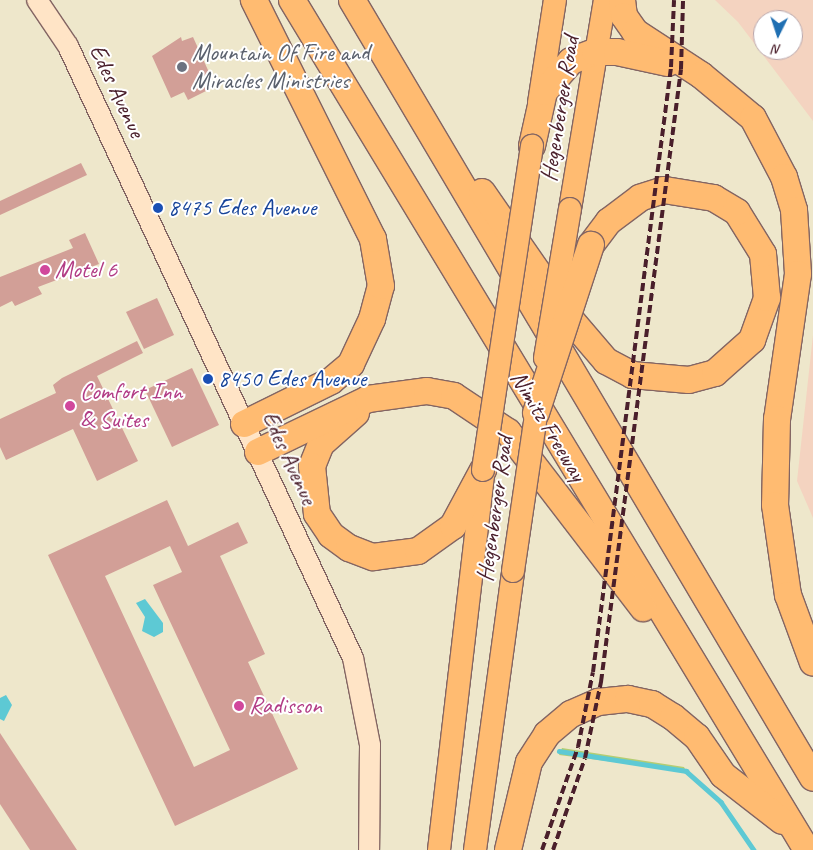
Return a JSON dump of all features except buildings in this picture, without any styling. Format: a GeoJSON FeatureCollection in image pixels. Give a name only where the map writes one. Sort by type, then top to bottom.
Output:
{"type":"FeatureCollection","features":[{"type":"Feature","properties":{"kind":"highway"},"geometry":{"type":"LineString","coordinates":[[244,424],[331,381],[350,364],[372,319],[381,286],[381,268],[370,232],[254,0]]}},
{"type":"Feature","properties":{"kind":"highway","name":"Nimitz Freeway"},"geometry":{"type":"LineString","coordinates":[[292,0],[801,841]]}},
{"type":"Feature","properties":{"kind":"highway","name":"Nimitz Freeway"},"geometry":{"type":"LineString","coordinates":[[352,0],[813,778]]}},
{"type":"Feature","properties":{"kind":"highway"},"geometry":{"type":"LineString","coordinates":[[622,0],[624,16],[635,32],[701,75],[744,110],[766,137],[794,210],[798,274],[777,419],[774,505],[788,595],[813,663]]}},
{"type":"Feature","properties":{"kind":"highway"},"geometry":{"type":"LineString","coordinates":[[532,146],[544,92],[557,73],[571,60],[595,52],[645,56],[701,75]]}},
{"type":"Feature","properties":{"kind":"highway"},"geometry":{"type":"LineString","coordinates":[[435,139],[493,204],[571,320],[606,362],[632,375],[689,380],[715,373],[752,340],[768,298],[763,254],[737,212],[714,198],[664,190],[640,198],[609,221],[591,244],[536,413]]}},
{"type":"Feature","properties":{"kind":"highway"},"geometry":{"type":"LineString","coordinates":[[400,392],[357,413],[321,444],[312,466],[311,492],[317,514],[331,535],[373,557],[418,551],[453,526],[483,470]]}},
{"type":"Feature","properties":{"kind":"highway"},"geometry":{"type":"LineString","coordinates":[[258,452],[340,409],[400,392],[454,396],[508,432],[550,482],[638,603],[680,640]]}},
{"type":"Feature","properties":{"kind":"highway"},"geometry":{"type":"LineString","coordinates":[[508,850],[529,762],[547,734],[571,714],[598,702],[628,699],[652,704],[673,716],[696,737],[723,775],[801,841]]}},
{"type":"Feature","properties":{"kind":"main road","name":"Hegenberger Road"},"geometry":{"type":"LineString","coordinates":[[438,850],[483,470],[555,0]]}},
{"type":"Feature","properties":{"kind":"main road","name":"Hegenberger Road"},"geometry":{"type":"LineString","coordinates":[[475,850],[536,413],[605,0]]}},
{"type":"Feature","properties":{"kind":"street","name":"Edes Avenue"},"geometry":{"type":"LineString","coordinates":[[37,0],[68,46],[353,658],[370,745],[369,850]]}},
{"type":"Feature","properties":{"kind":"shaded area"},"geometry":{"type":"Polygon","coordinates":[[[715,0],[813,0],[813,121],[767,60],[803,60],[803,10],[753,10],[753,42],[738,22],[715,0]]]}},
{"type":"Feature","properties":{"kind":"shaded area"},"geometry":{"type":"Polygon","coordinates":[[[813,335],[813,518],[797,481],[813,335]]]}},
{"type":"Feature","properties":{"kind":"green space"},"geometry":{"type":"Polygon","coordinates":[[[562,748],[684,767],[686,771],[559,755],[562,748]]]}},
{"type":"Feature","properties":{"kind":"water"},"geometry":{"type":"Polygon","coordinates":[[[145,599],[163,623],[163,632],[154,637],[142,631],[145,617],[136,603],[145,599]]]}},
{"type":"Feature","properties":{"kind":"water"},"geometry":{"type":"Polygon","coordinates":[[[6,695],[12,705],[4,721],[0,719],[0,698],[6,695]]]}},
{"type":"Feature","properties":{"kind":"waterway"},"geometry":{"type":"LineString","coordinates":[[559,751],[686,771],[721,802],[754,850]]}},
{"type":"Feature","properties":{"kind":"railway"},"geometry":{"type":"LineString","coordinates":[[542,850],[578,747],[593,672],[671,67],[674,0]]}},
{"type":"Feature","properties":{"kind":"railway"},"geometry":{"type":"LineString","coordinates":[[553,850],[585,758],[601,682],[681,69],[683,0]]}},
{"type":"Feature","properties":{"kind":"place","name":"Mountain Of Fire and Miracles Ministries"},"geometry":{"type":"Point","coordinates":[182,67]}},
{"type":"Feature","properties":{"kind":"place","name":"8475 Edes Avenue"},"geometry":{"type":"Point","coordinates":[158,208]}},
{"type":"Feature","properties":{"kind":"place","name":"Motel 6"},"geometry":{"type":"Point","coordinates":[45,270]}},
{"type":"Feature","properties":{"kind":"place","name":"8450 Edes Avenue"},"geometry":{"type":"Point","coordinates":[208,379]}},
{"type":"Feature","properties":{"kind":"place","name":"Comfort Inn & Suites"},"geometry":{"type":"Point","coordinates":[70,406]}},
{"type":"Feature","properties":{"kind":"place","name":"Radisson"},"geometry":{"type":"Point","coordinates":[239,706]}}]}
